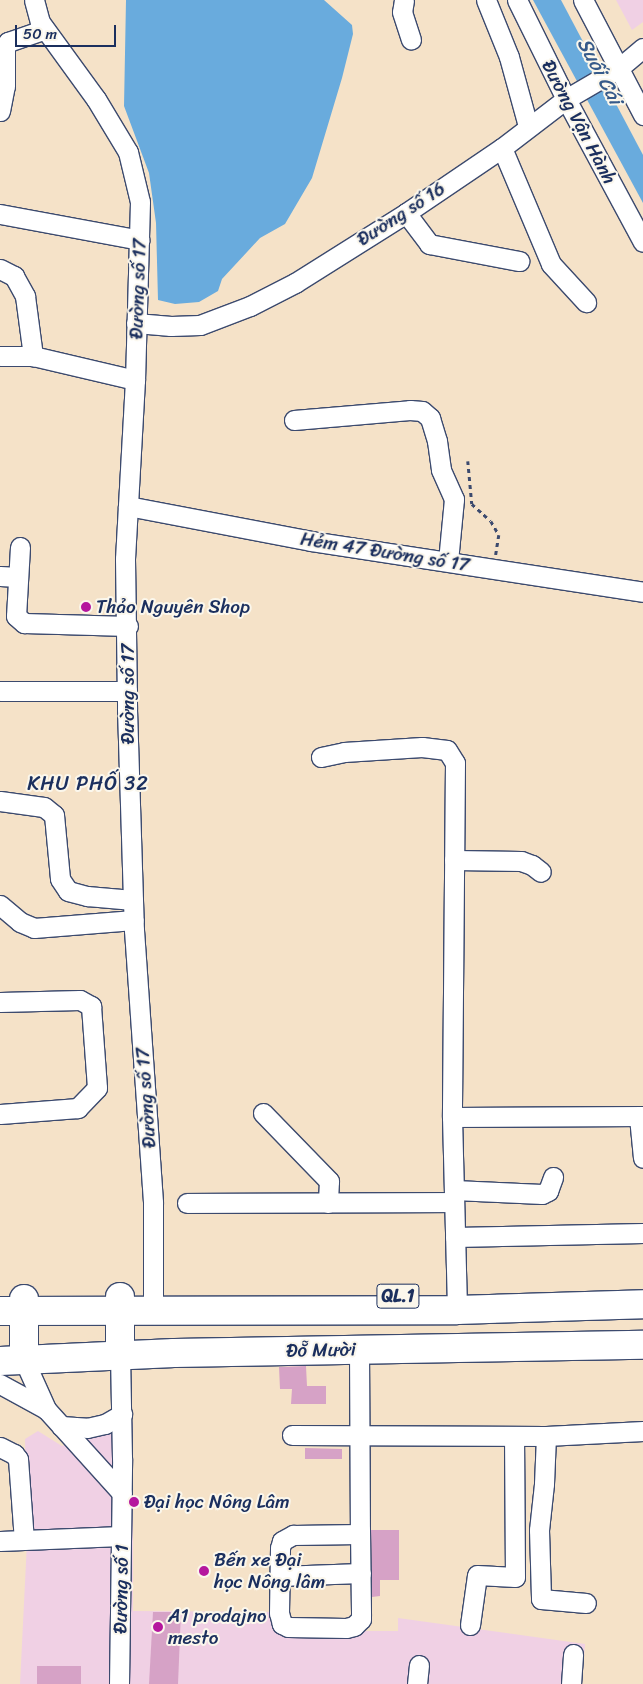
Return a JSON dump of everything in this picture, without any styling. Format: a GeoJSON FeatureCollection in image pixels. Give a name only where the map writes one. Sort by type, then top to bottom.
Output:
{"type":"FeatureCollection","features":[{"type":"Feature","properties":{"kind":"highway","name":"Đỗ Mười"},"geometry":{"type":"LineString","coordinates":[[457,1303],[643,1292]]}},
{"type":"Feature","properties":{"kind":"highway"},"geometry":{"type":"LineString","coordinates":[[120,1304],[120,1354]]}},
{"type":"Feature","properties":{"kind":"highway"},"geometry":{"type":"LineString","coordinates":[[153,1304],[154,1347]]}},
{"type":"Feature","properties":{"kind":"highway","name":"Đỗ Mười"},"geometry":{"type":"LineString","coordinates":[[12,1305],[643,1304]]}},
{"type":"Feature","properties":{"kind":"highway"},"geometry":{"type":"LineString","coordinates":[[12,1305],[12,1352]]}},
{"type":"Feature","properties":{"kind":"highway","name":"Đỗ Mười"},"geometry":{"type":"LineString","coordinates":[[12,1352],[120,1354],[154,1347],[643,1328]]}},
{"type":"Feature","properties":{"kind":"highway","name":"Đỗ Mười"},"geometry":{"type":"LineString","coordinates":[[154,1347],[358,1349],[643,1345]]}},
{"type":"Feature","properties":{"kind":"street","name":"Đường số 17"},"geometry":{"type":"LineString","coordinates":[[34,0],[36,12],[45,29],[96,99],[128,152],[140,202],[140,240],[136,281],[134,380],[125,559],[133,900],[153,1203],[153,1304]]}},
{"type":"Feature","properties":{"kind":"street"},"geometry":{"type":"LineString","coordinates":[[404,0],[402,12],[411,40]]}},
{"type":"Feature","properties":{"kind":"street"},"geometry":{"type":"LineString","coordinates":[[486,0],[509,57],[528,126]]}},
{"type":"Feature","properties":{"kind":"street","name":"Đường Vận Hành"},"geometry":{"type":"LineString","coordinates":[[518,0],[572,96],[643,242]]}},
{"type":"Feature","properties":{"kind":"street"},"geometry":{"type":"LineString","coordinates":[[582,0],[614,71],[643,115]]}},
{"type":"Feature","properties":{"kind":"street"},"geometry":{"type":"LineString","coordinates":[[0,111],[4,86],[5,48],[8,42],[45,29]]}},
{"type":"Feature","properties":{"kind":"street","name":"Đường số 16"},"geometry":{"type":"LineString","coordinates":[[136,323],[171,326],[200,325],[250,306],[295,283],[406,213],[502,148],[528,126],[572,96],[614,71],[643,48]]}},
{"type":"Feature","properties":{"kind":"street"},"geometry":{"type":"LineString","coordinates":[[502,148],[551,264],[586,302]]}},
{"type":"Feature","properties":{"kind":"street"},"geometry":{"type":"LineString","coordinates":[[406,213],[429,244],[520,261]]}},
{"type":"Feature","properties":{"kind":"street"},"geometry":{"type":"LineString","coordinates":[[0,214],[140,240]]}},
{"type":"Feature","properties":{"kind":"street"},"geometry":{"type":"LineString","coordinates":[[0,269],[14,276],[25,296],[33,356]]}},
{"type":"Feature","properties":{"kind":"street"},"geometry":{"type":"LineString","coordinates":[[0,356],[33,356],[134,380]]}},
{"type":"Feature","properties":{"kind":"street"},"geometry":{"type":"LineString","coordinates":[[294,420],[410,410],[422,412],[430,418],[437,441],[440,470],[454,499],[448,561]]}},
{"type":"Feature","properties":{"kind":"street","name":"Hẻm 47 Đường số 17"},"geometry":{"type":"LineString","coordinates":[[128,506],[311,541],[643,592]]}},
{"type":"Feature","properties":{"kind":"street"},"geometry":{"type":"LineString","coordinates":[[20,547],[9,577],[16,616],[24,624],[128,626]]}},
{"type":"Feature","properties":{"kind":"street"},"geometry":{"type":"LineString","coordinates":[[0,691],[127,690]]}},
{"type":"Feature","properties":{"kind":"street"},"geometry":{"type":"LineString","coordinates":[[321,757],[344,752],[412,748],[447,750],[455,763],[452,1117],[457,1303]]}},
{"type":"Feature","properties":{"kind":"street"},"geometry":{"type":"LineString","coordinates":[[0,801],[44,807],[54,814],[60,879],[68,891],[87,896],[133,900]]}},
{"type":"Feature","properties":{"kind":"street"},"geometry":{"type":"LineString","coordinates":[[454,860],[521,861],[532,865],[541,872]]}},
{"type":"Feature","properties":{"kind":"street"},"geometry":{"type":"LineString","coordinates":[[0,906],[20,922],[34,928],[134,920]]}},
{"type":"Feature","properties":{"kind":"street"},"geometry":{"type":"LineString","coordinates":[[0,1002],[80,1000],[91,1006],[97,1088],[78,1108],[0,1114]]}},
{"type":"Feature","properties":{"kind":"street"},"geometry":{"type":"LineString","coordinates":[[263,1113],[329,1181],[328,1203]]}},
{"type":"Feature","properties":{"kind":"street"},"geometry":{"type":"LineString","coordinates":[[452,1117],[641,1116],[643,1158]]}},
{"type":"Feature","properties":{"kind":"street"},"geometry":{"type":"LineString","coordinates":[[187,1203],[328,1203],[454,1196],[542,1194],[548,1191],[553,1176]]}},
{"type":"Feature","properties":{"kind":"street"},"geometry":{"type":"LineString","coordinates":[[455,1237],[643,1233]]}},
{"type":"Feature","properties":{"kind":"street"},"geometry":{"type":"LineString","coordinates":[[358,1349],[361,1619],[354,1626],[346,1628],[288,1627],[282,1624],[278,1614],[280,1545],[289,1536],[360,1532]]}},
{"type":"Feature","properties":{"kind":"street"},"geometry":{"type":"LineString","coordinates":[[12,1352],[46,1409],[122,1494]]}},
{"type":"Feature","properties":{"kind":"street","name":"Đường số 1"},"geometry":{"type":"LineString","coordinates":[[119,1684],[122,1536],[120,1354]]}},
{"type":"Feature","properties":{"kind":"street"},"geometry":{"type":"LineString","coordinates":[[0,1384],[46,1409]]}},
{"type":"Feature","properties":{"kind":"street"},"geometry":{"type":"LineString","coordinates":[[61,1426],[87,1428],[105,1424],[122,1414]]}},
{"type":"Feature","properties":{"kind":"street"},"geometry":{"type":"LineString","coordinates":[[292,1435],[546,1436],[643,1431]]}},
{"type":"Feature","properties":{"kind":"street"},"geometry":{"type":"LineString","coordinates":[[470,1625],[477,1575],[515,1577],[514,1436]]}},
{"type":"Feature","properties":{"kind":"street"},"geometry":{"type":"LineString","coordinates":[[546,1436],[544,1484],[539,1530],[541,1599],[586,1603]]}},
{"type":"Feature","properties":{"kind":"street"},"geometry":{"type":"LineString","coordinates":[[0,1447],[14,1454],[18,1460],[24,1540]]}},
{"type":"Feature","properties":{"kind":"street"},"geometry":{"type":"LineString","coordinates":[[0,1541],[122,1536]]}},
{"type":"Feature","properties":{"kind":"street"},"geometry":{"type":"LineString","coordinates":[[279,1576],[361,1574]]}},
{"type":"Feature","properties":{"kind":"street"},"geometry":{"type":"LineString","coordinates":[[571,1684],[573,1654]]}},
{"type":"Feature","properties":{"kind":"street"},"geometry":{"type":"LineString","coordinates":[[417,1684],[418,1665]]}},
{"type":"Feature","properties":{"kind":"path"},"geometry":{"type":"LineString","coordinates":[[468,461],[472,504],[491,521],[499,535],[495,569]]}},
{"type":"Feature","properties":{"kind":"shaded area"},"geometry":{"type":"Polygon","coordinates":[[[616,0],[643,0],[643,22],[632,30],[616,0]]]}},
{"type":"Feature","properties":{"kind":"shaded area"},"geometry":{"type":"Polygon","coordinates":[[[133,1422],[133,1611],[274,1612],[275,1631],[398,1631],[398,1618],[585,1644],[582,1684],[20,1684],[27,1542],[25,1439],[38,1431],[62,1446],[133,1422]]]}},
{"type":"Feature","properties":{"kind":"water"},"geometry":{"type":"Polygon","coordinates":[[[126,0],[324,0],[352,25],[353,34],[342,78],[312,178],[285,224],[260,238],[222,279],[218,291],[199,302],[175,304],[158,300],[156,223],[149,173],[124,106],[126,0]]]}},
{"type":"Feature","properties":{"kind":"water"},"geometry":{"type":"Polygon","coordinates":[[[533,0],[561,0],[643,155],[643,203],[533,0]]]}},
{"type":"Feature","properties":{"kind":"building"},"geometry":{"type":"Polygon","coordinates":[[[306,1366],[307,1386],[326,1386],[326,1404],[291,1404],[292,1389],[280,1389],[279,1367],[306,1366]]]}},
{"type":"Feature","properties":{"kind":"building"},"geometry":{"type":"Polygon","coordinates":[[[305,1448],[342,1449],[342,1459],[305,1459],[305,1448]]]}},
{"type":"Feature","properties":{"kind":"building"},"geometry":{"type":"Polygon","coordinates":[[[371,1530],[399,1530],[399,1580],[380,1580],[380,1596],[372,1597],[371,1530]]]}},
{"type":"Feature","properties":{"kind":"building"},"geometry":{"type":"Polygon","coordinates":[[[153,1612],[181,1612],[178,1684],[149,1684],[153,1612]]]}},
{"type":"Feature","properties":{"kind":"building"},"geometry":{"type":"Polygon","coordinates":[[[37,1666],[81,1666],[81,1684],[37,1684],[37,1666]]]}},
{"type":"Feature","properties":{"kind":"place","name":"Thảo Nguyên Shop"},"geometry":{"type":"Point","coordinates":[86,607]}},
{"type":"Feature","properties":{"kind":"place","name":"Đại học Nông Lâm"},"geometry":{"type":"Point","coordinates":[134,1502]}},
{"type":"Feature","properties":{"kind":"place","name":"Bến xe Đại học Nông lâm"},"geometry":{"type":"Point","coordinates":[204,1571]}},
{"type":"Feature","properties":{"kind":"place","name":"A1 prodajno mesto"},"geometry":{"type":"Point","coordinates":[158,1627]}},
{"type":"Feature","properties":{"kind":"district","name":"KHU PHỐ 32"},"geometry":{"type":"Point","coordinates":[88,783]}},
{"type":"Feature","properties":{"kind":"water label","name":"Suối Cái"},"geometry":{"type":"Point","coordinates":[600,71]}}]}
